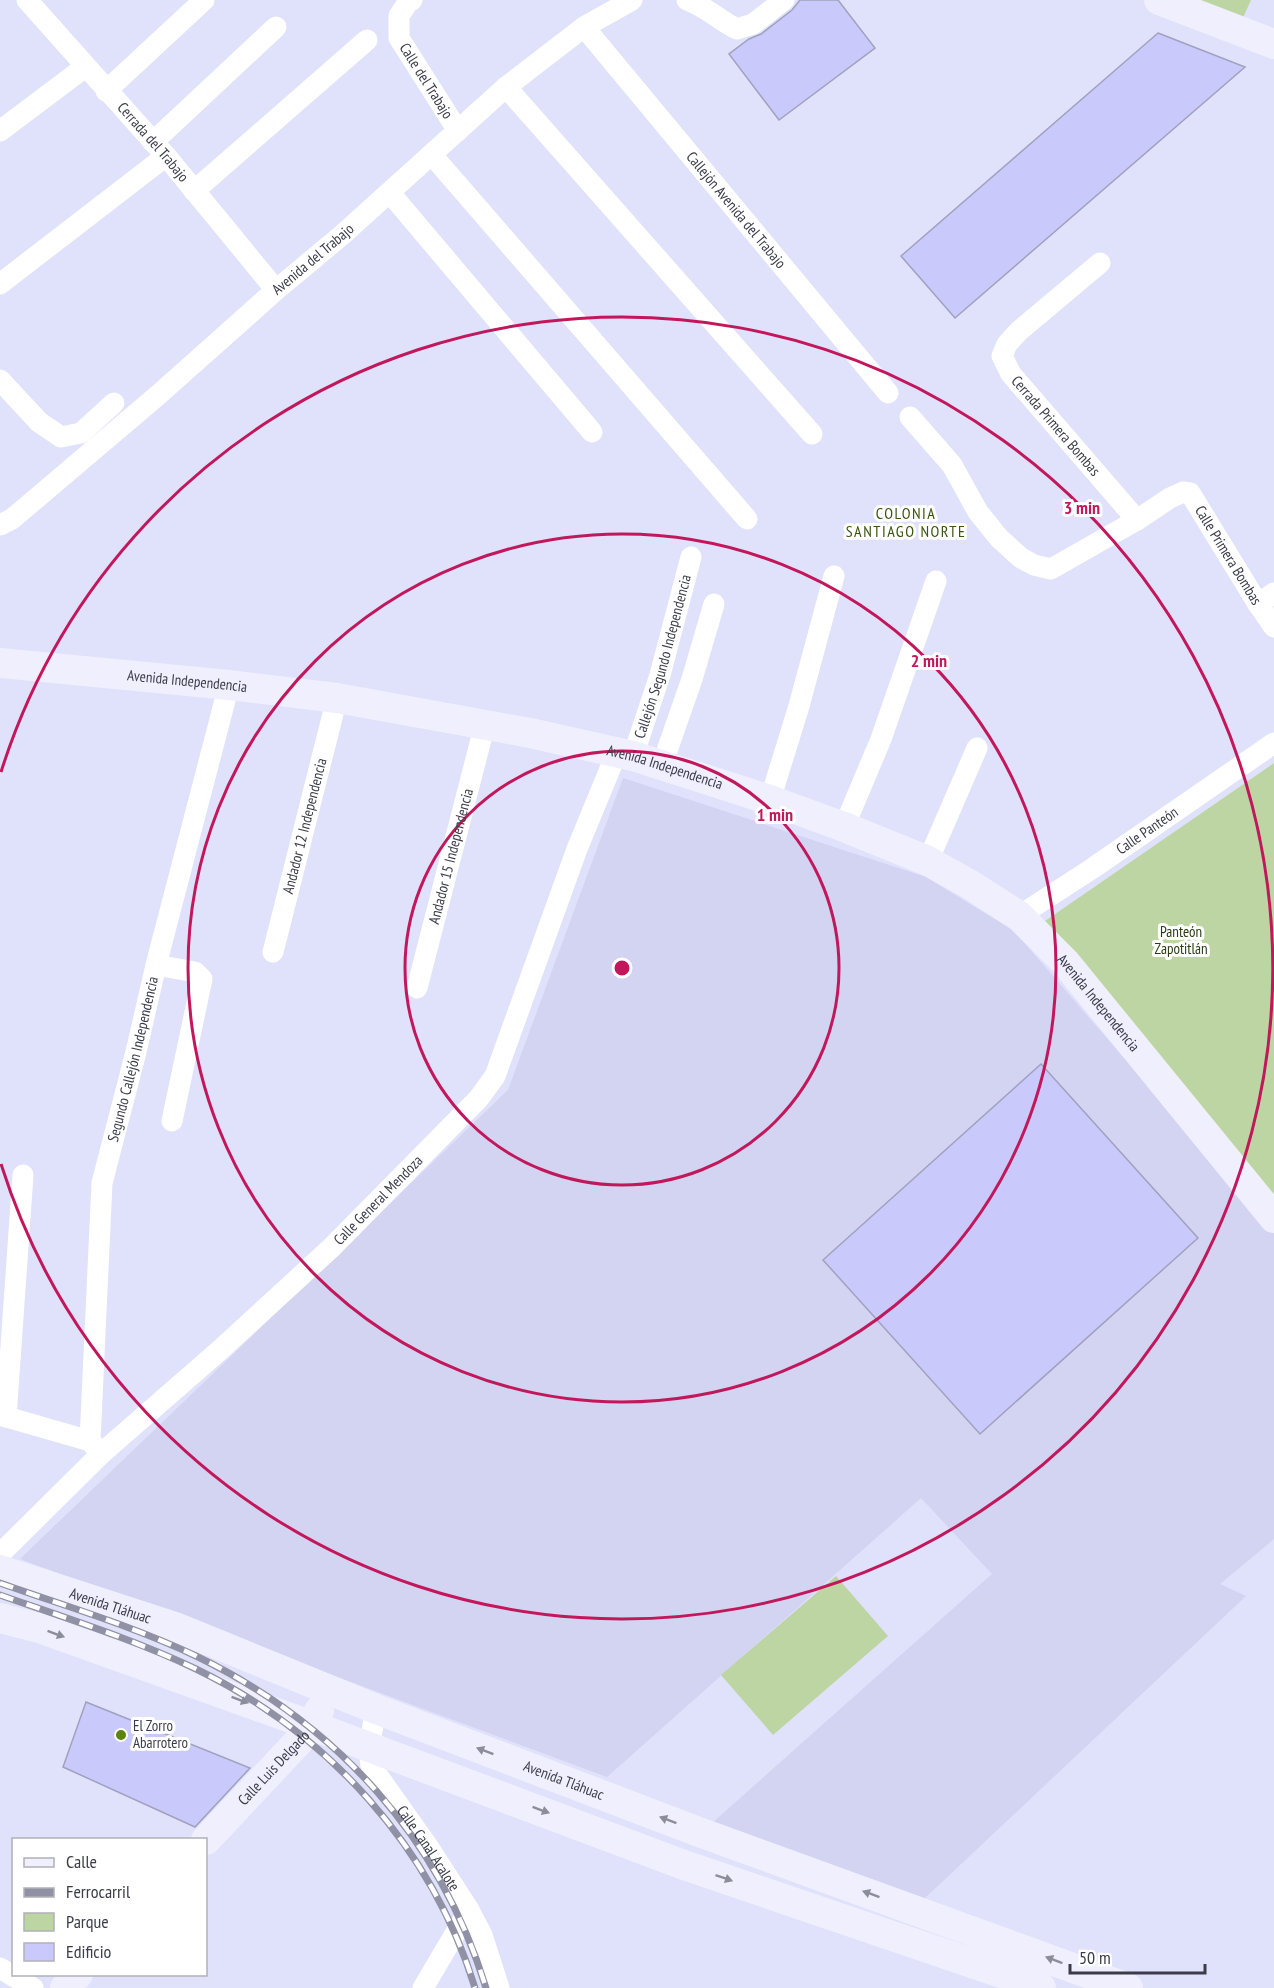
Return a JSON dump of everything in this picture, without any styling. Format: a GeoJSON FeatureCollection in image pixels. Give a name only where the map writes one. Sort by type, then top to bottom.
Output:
{"type":"FeatureCollection","features":[{"type":"Feature","properties":{"kind":"main road"},"geometry":{"type":"LineString","coordinates":[[1159,0],[1274,44]]}},
{"type":"Feature","properties":{"kind":"main road","name":"Avenida Independencia"},"geometry":{"type":"LineString","coordinates":[[0,663],[337,698],[485,724],[625,754],[662,765],[770,800],[928,861],[1019,916],[1065,962],[1274,1218]]}},
{"type":"Feature","properties":{"kind":"main road","name":"Avenida Tláhuac"},"geometry":{"type":"LineString","coordinates":[[0,1570],[175,1627],[376,1709],[699,1832],[1128,1988]]}},
{"type":"Feature","properties":{"kind":"main road"},"geometry":{"type":"LineString","coordinates":[[0,1618],[39,1628],[313,1726],[1002,1982],[1041,1988]]}},
{"type":"Feature","properties":{"kind":"main road","name":"Calle Luis Delgado"},"geometry":{"type":"LineString","coordinates":[[207,1839],[313,1726],[328,1688]]}},
{"type":"Feature","properties":{"kind":"main road"},"geometry":{"type":"LineString","coordinates":[[684,1865],[699,1832]]}},
{"type":"Feature","properties":{"kind":"main road"},"geometry":{"type":"LineString","coordinates":[[65,1988],[76,1976]]}},
{"type":"Feature","properties":{"kind":"street","name":"Cerrada del Trabajo"},"geometry":{"type":"LineString","coordinates":[[27,0],[159,149],[276,290]]}},
{"type":"Feature","properties":{"kind":"street"},"geometry":{"type":"LineString","coordinates":[[106,91],[204,0]]}},
{"type":"Feature","properties":{"kind":"street","name":"Calle del Trabajo"},"geometry":{"type":"LineString","coordinates":[[412,0],[408,2],[399,16],[399,38],[458,131]]}},
{"type":"Feature","properties":{"kind":"street","name":"Avenida del Trabajo"},"geometry":{"type":"LineString","coordinates":[[0,525],[12,519],[148,403],[432,155],[506,87],[584,27],[632,0]]}},
{"type":"Feature","properties":{"kind":"street"},"geometry":{"type":"LineString","coordinates":[[687,0],[737,29],[753,24],[784,0]]}},
{"type":"Feature","properties":{"kind":"street"},"geometry":{"type":"LineString","coordinates":[[0,284],[159,149],[276,27]]}},
{"type":"Feature","properties":{"kind":"street","name":"Callejón Avenida del Trabajo"},"geometry":{"type":"LineString","coordinates":[[584,27],[888,393]]}},
{"type":"Feature","properties":{"kind":"street"},"geometry":{"type":"LineString","coordinates":[[194,190],[367,40]]}},
{"type":"Feature","properties":{"kind":"street"},"geometry":{"type":"LineString","coordinates":[[0,131],[85,67]]}},
{"type":"Feature","properties":{"kind":"street"},"geometry":{"type":"LineString","coordinates":[[506,87],[812,434]]}},
{"type":"Feature","properties":{"kind":"street"},"geometry":{"type":"LineString","coordinates":[[432,155],[747,519]]}},
{"type":"Feature","properties":{"kind":"street"},"geometry":{"type":"LineString","coordinates":[[390,192],[592,432]]}},
{"type":"Feature","properties":{"kind":"street","name":"Cerrada Primera Bombas"},"geometry":{"type":"LineString","coordinates":[[1100,263],[1019,331],[1007,344],[1002,356],[1011,374],[1137,520]]}},
{"type":"Feature","properties":{"kind":"street"},"geometry":{"type":"LineString","coordinates":[[0,380],[39,422],[61,436],[81,433],[114,404]]}},
{"type":"Feature","properties":{"kind":"street","name":"Calle Primera Bombas"},"geometry":{"type":"LineString","coordinates":[[910,417],[952,465],[978,512],[999,538],[1021,558],[1034,565],[1051,569],[1137,520],[1170,498],[1183,492],[1190,493],[1266,599],[1274,627]]}},
{"type":"Feature","properties":{"kind":"street","name":"Callejón Segundo Independencia"},"geometry":{"type":"LineString","coordinates":[[625,754],[660,675],[691,557]]}},
{"type":"Feature","properties":{"kind":"street"},"geometry":{"type":"LineString","coordinates":[[770,800],[800,706],[834,576]]}},
{"type":"Feature","properties":{"kind":"street"},"geometry":{"type":"LineString","coordinates":[[844,827],[881,739],[936,581]]}},
{"type":"Feature","properties":{"kind":"street"},"geometry":{"type":"LineString","coordinates":[[662,765],[692,679],[714,604]]}},
{"type":"Feature","properties":{"kind":"street","name":"Segundo Callejón Independencia"},"geometry":{"type":"LineString","coordinates":[[96,1447],[102,1183],[229,685]]}},
{"type":"Feature","properties":{"kind":"street","name":"Andador 12 Independencia"},"geometry":{"type":"LineString","coordinates":[[273,952],[337,698]]}},
{"type":"Feature","properties":{"kind":"street","name":"Andador 15 Independencia"},"geometry":{"type":"LineString","coordinates":[[417,988],[485,724]]}},
{"type":"Feature","properties":{"kind":"street","name":"Calle Panteón"},"geometry":{"type":"LineString","coordinates":[[1019,916],[1093,868],[1274,743]]}},
{"type":"Feature","properties":{"kind":"street"},"geometry":{"type":"LineString","coordinates":[[928,861],[977,748]]}},
{"type":"Feature","properties":{"kind":"street","name":"Calle General Mendoza"},"geometry":{"type":"LineString","coordinates":[[0,1554],[96,1447],[220,1350],[330,1249],[479,1098],[495,1076],[577,849],[625,754]]}},
{"type":"Feature","properties":{"kind":"street"},"geometry":{"type":"LineString","coordinates":[[156,965],[195,972],[202,979],[172,1121]]}},
{"type":"Feature","properties":{"kind":"street"},"geometry":{"type":"LineString","coordinates":[[23,1175],[3,1416],[96,1447]]}},
{"type":"Feature","properties":{"kind":"street","name":"Calle Canal Acalote"},"geometry":{"type":"LineString","coordinates":[[376,1709],[369,1747],[370,1766],[427,1845],[469,1910],[482,1935],[499,1988]]}},
{"type":"Feature","properties":{"kind":"street"},"geometry":{"type":"LineString","coordinates":[[423,1988],[469,1910]]}},
{"type":"Feature","properties":{"kind":"street"},"geometry":{"type":"LineString","coordinates":[[13,1976],[33,1988]]}},
{"type":"Feature","properties":{"kind":"shaded area"},"geometry":{"type":"Polygon","coordinates":[[[623,778],[926,877],[1014,931],[1274,1231],[1274,1539],[1220,1584],[1246,1596],[908,1914],[702,1832],[992,1574],[921,1498],[607,1777],[20,1559],[508,1090],[623,778]]]}},
{"type":"Feature","properties":{"kind":"green space"},"geometry":{"type":"Polygon","coordinates":[[[1199,0],[1251,0],[1242,20],[1199,0]]]}},
{"type":"Feature","properties":{"kind":"green space","name":"Panteón Zapotitlán"},"geometry":{"type":"Polygon","coordinates":[[[1274,763],[1274,1196],[1045,921],[1274,763]]]}},
{"type":"Feature","properties":{"kind":"green space"},"geometry":{"type":"Polygon","coordinates":[[[836,1576],[888,1636],[773,1735],[721,1675],[836,1576]]]}},
{"type":"Feature","properties":{"kind":"building"},"geometry":{"type":"Polygon","coordinates":[[[800,0],[838,0],[875,48],[779,120],[729,54],[749,39],[761,34],[792,10],[800,0]]]}},
{"type":"Feature","properties":{"kind":"building"},"geometry":{"type":"Polygon","coordinates":[[[1158,33],[1245,67],[955,318],[901,256],[1158,33]]]}},
{"type":"Feature","properties":{"kind":"building"},"geometry":{"type":"Polygon","coordinates":[[[1041,1064],[1198,1238],[980,1434],[823,1260],[1041,1064]]]}},
{"type":"Feature","properties":{"kind":"building","name":"El Zorro Abarrotero"},"geometry":{"type":"Polygon","coordinates":[[[86,1702],[250,1768],[195,1827],[63,1767],[86,1702]]]}},
{"type":"Feature","properties":{"kind":"railway"},"geometry":{"type":"LineString","coordinates":[[0,1583],[123,1626],[196,1656],[247,1684],[294,1715],[338,1751],[377,1791],[411,1835],[441,1882],[466,1933],[486,1988]]}},
{"type":"Feature","properties":{"kind":"railway"},"geometry":{"type":"LineString","coordinates":[[0,1595],[99,1629],[172,1658],[244,1695],[289,1726],[331,1761],[369,1800],[403,1842],[432,1888],[456,1936],[475,1988]]}},
{"type":"Feature","properties":{"kind":"place","name":"El Zorro Abarrotero"},"geometry":{"type":"Point","coordinates":[121,1735]}},
{"type":"Feature","properties":{"kind":"district","name":"COLONIA SANTIAGO NORTE"},"geometry":{"type":"Point","coordinates":[906,522]}}]}
